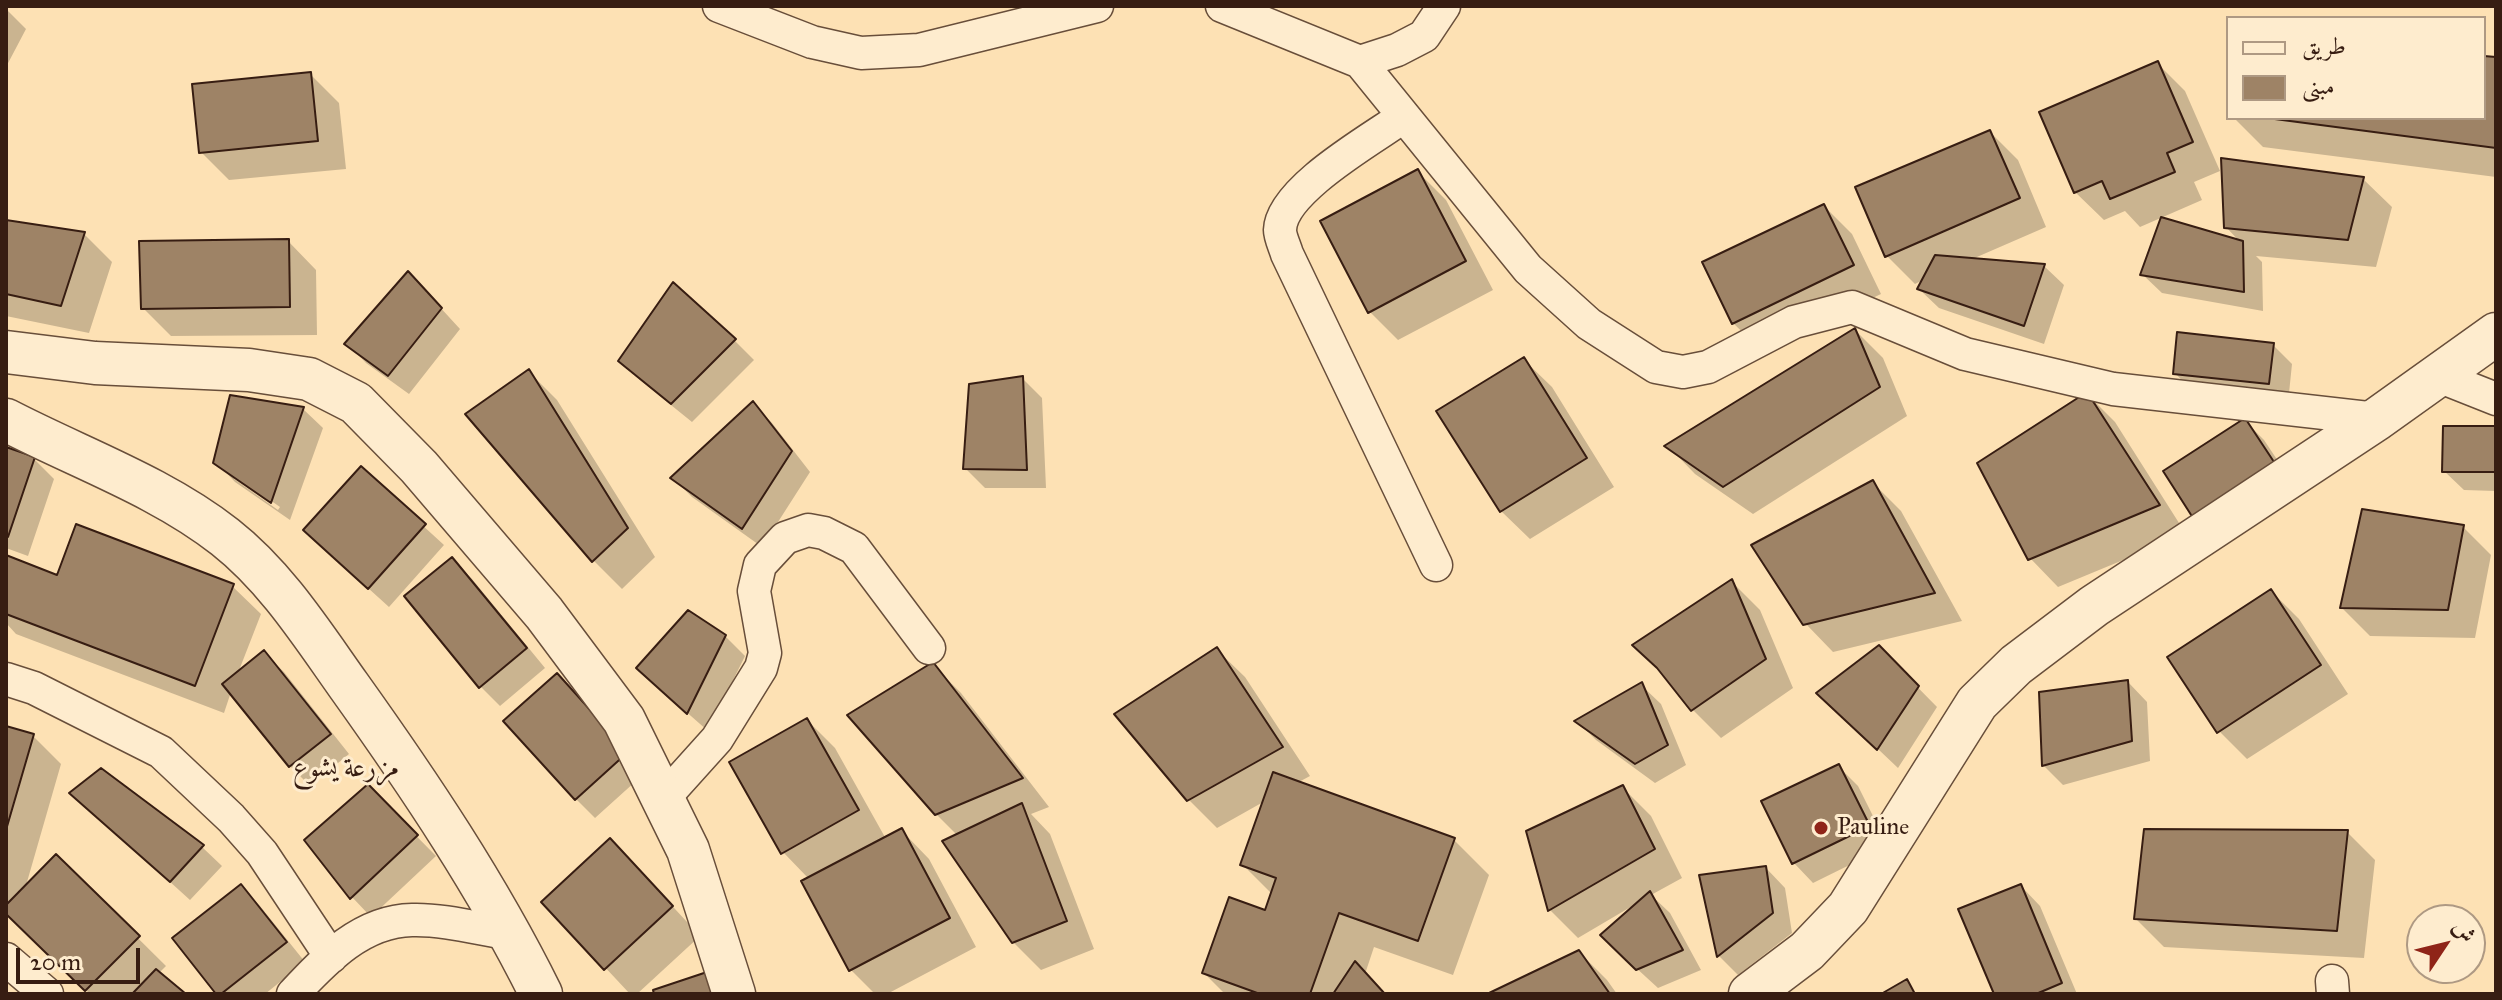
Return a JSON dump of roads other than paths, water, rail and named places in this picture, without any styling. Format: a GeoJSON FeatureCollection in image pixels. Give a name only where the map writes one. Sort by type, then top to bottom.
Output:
{"type":"FeatureCollection","features":[{"type":"Feature","properties":{"kind":"street"},"geometry":{"type":"LineString","coordinates":[[719,6],[812,42],[861,53],[919,50],[1097,6]]}},
{"type":"Feature","properties":{"kind":"street"},"geometry":{"type":"LineString","coordinates":[[1222,6],[1360,62],[1528,269],[1589,324],[1656,367],[1683,372],[1708,367],[1794,322],[1852,307],[1965,354],[2113,389],[2377,419]]}},
{"type":"Feature","properties":{"kind":"street"},"geometry":{"type":"LineString","coordinates":[[1360,62],[1397,50],[1424,36],[1444,6]]}},
{"type":"Feature","properties":{"kind":"street"},"geometry":{"type":"LineString","coordinates":[[1403,117],[1308,183],[1286,210],[1280,230],[1287,254],[1436,565]]}},
{"type":"Feature","properties":{"kind":"street"},"geometry":{"type":"LineString","coordinates":[[1750,994],[1807,951],[1848,908],[1977,703],[2016,665],[2094,606],[2377,419],[2496,334]]}},
{"type":"Feature","properties":{"kind":"street"},"geometry":{"type":"LineString","coordinates":[[6,352],[95,363],[249,370],[309,379],[356,403],[419,467],[544,613],[624,720],[688,850],[734,994]]}},
{"type":"Feature","properties":{"kind":"street"},"geometry":{"type":"LineString","coordinates":[[2438,376],[2496,399]]}},
{"type":"Feature","properties":{"kind":"street"},"geometry":{"type":"LineString","coordinates":[[6,420],[155,493],[193,515],[226,538],[260,571],[299,615],[412,774],[511,934],[541,994]]}},
{"type":"Feature","properties":{"kind":"street"},"geometry":{"type":"LineString","coordinates":[[663,799],[717,739],[761,668],[765,653],[754,591],[760,565],[785,538],[808,530],[824,533],[854,548],[929,648]]}},
{"type":"Feature","properties":{"kind":"street"},"geometry":{"type":"LineString","coordinates":[[6,679],[34,688],[161,752],[231,818],[262,853],[331,957]]}},
{"type":"Feature","properties":{"kind":"street"},"geometry":{"type":"LineString","coordinates":[[293,994],[358,936],[397,921],[428,920],[511,934]]}},
{"type":"Feature","properties":{"kind":"street"},"geometry":{"type":"LineString","coordinates":[[6,959],[47,994]]}},
{"type":"Feature","properties":{"kind":"place","name":"Pauline"},"geometry":{"type":"Point","coordinates":[1821,828]}},
{"type":"Feature","properties":{"kind":"district","name":"مزرعة يشوع"},"geometry":{"type":"Point","coordinates":[346,769]}}]}
